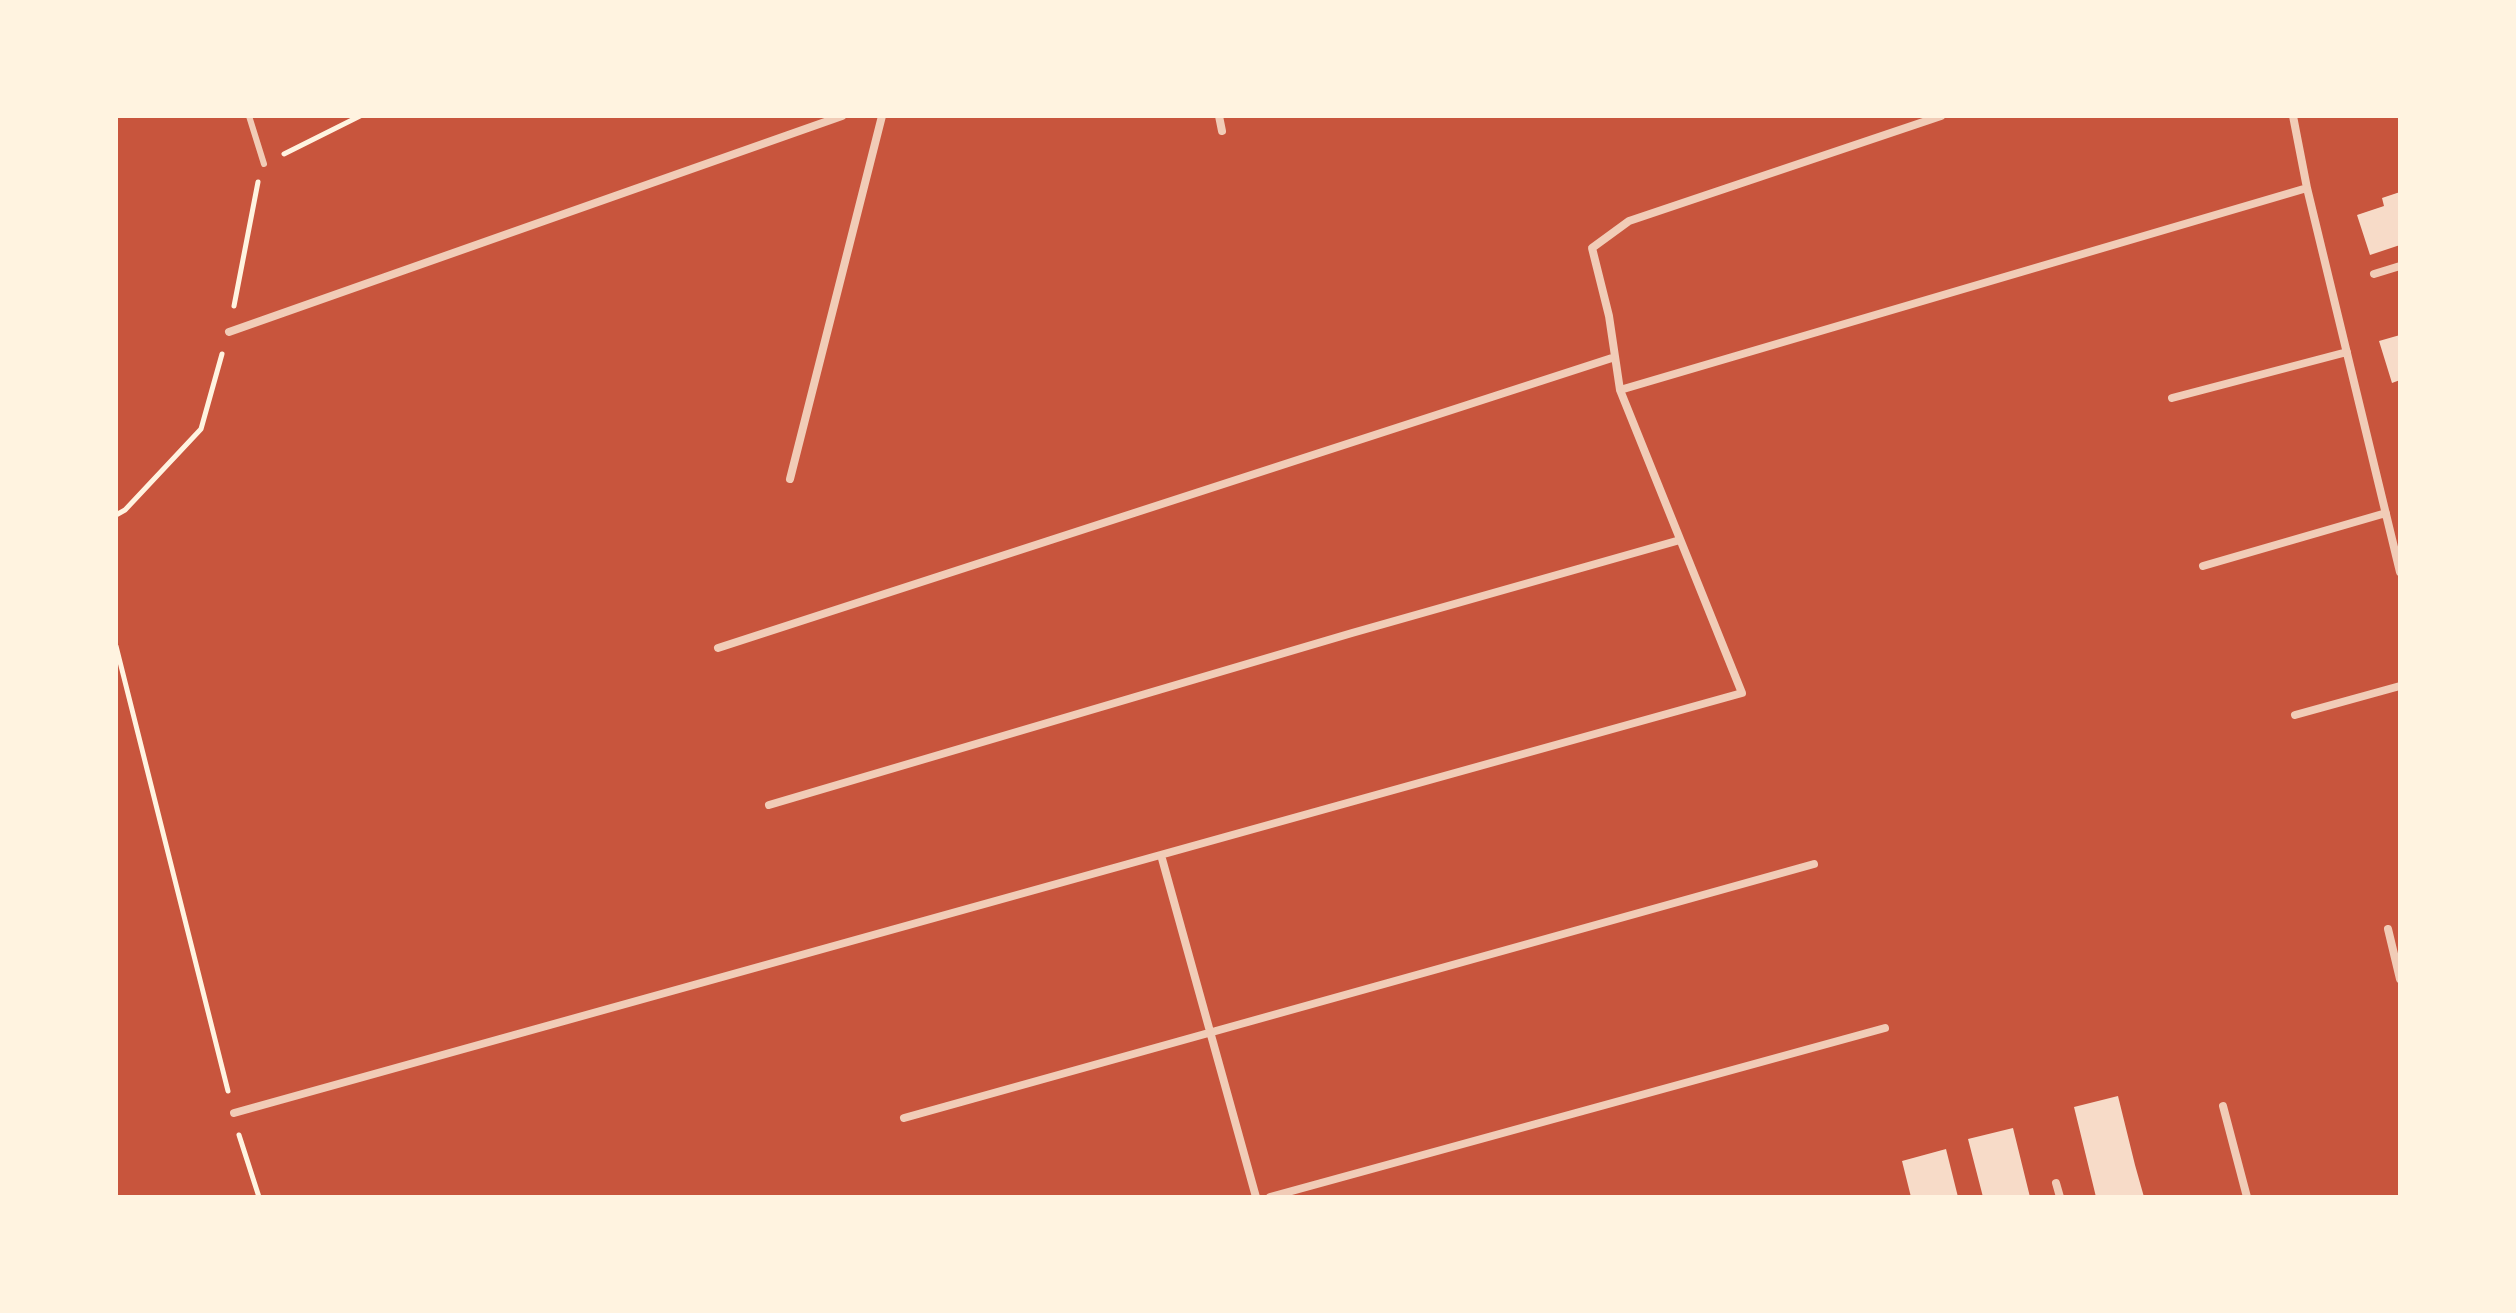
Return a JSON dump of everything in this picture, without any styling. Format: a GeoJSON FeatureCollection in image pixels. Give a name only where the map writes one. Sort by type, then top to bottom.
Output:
{"type":"FeatureCollection","features":[{"type":"Feature","properties":{"kind":"street"},"geometry":{"type":"LineString","coordinates":[[229,332],[842,116]]}},
{"type":"Feature","properties":{"kind":"street"},"geometry":{"type":"LineString","coordinates":[[790,479],[882,116]]}},
{"type":"Feature","properties":{"kind":"street"},"geometry":{"type":"LineString","coordinates":[[1219,116],[1222,131]]}},
{"type":"Feature","properties":{"kind":"street"},"geometry":{"type":"LineString","coordinates":[[234,1113],[1742,693],[1620,390],[1592,248],[1629,221],[1941,116]]}},
{"type":"Feature","properties":{"kind":"street"},"geometry":{"type":"LineString","coordinates":[[2293,116],[2307,188],[2400,572]]}},
{"type":"Feature","properties":{"kind":"street"},"geometry":{"type":"LineString","coordinates":[[1620,390],[2307,188]]}},
{"type":"Feature","properties":{"kind":"street"},"geometry":{"type":"LineString","coordinates":[[2374,274],[2400,266]]}},
{"type":"Feature","properties":{"kind":"street"},"geometry":{"type":"LineString","coordinates":[[2172,398],[2347,352]]}},
{"type":"Feature","properties":{"kind":"street"},"geometry":{"type":"LineString","coordinates":[[718,648],[1615,357]]}},
{"type":"Feature","properties":{"kind":"street"},"geometry":{"type":"LineString","coordinates":[[2203,566],[2386,513]]}},
{"type":"Feature","properties":{"kind":"street"},"geometry":{"type":"LineString","coordinates":[[769,805],[1680,540]]}},
{"type":"Feature","properties":{"kind":"street"},"geometry":{"type":"LineString","coordinates":[[2295,715],[2400,686]]}},
{"type":"Feature","properties":{"kind":"street"},"geometry":{"type":"LineString","coordinates":[[1161,855],[1256,1197]]}},
{"type":"Feature","properties":{"kind":"street"},"geometry":{"type":"LineString","coordinates":[[904,1118],[1814,864]]}},
{"type":"Feature","properties":{"kind":"street"},"geometry":{"type":"LineString","coordinates":[[2388,929],[2400,979]]}},
{"type":"Feature","properties":{"kind":"street"},"geometry":{"type":"LineString","coordinates":[[1270,1197],[1885,1028]]}},
{"type":"Feature","properties":{"kind":"street"},"geometry":{"type":"LineString","coordinates":[[2223,1106],[2247,1197]]}},
{"type":"Feature","properties":{"kind":"street"},"geometry":{"type":"LineString","coordinates":[[2056,1183],[2060,1197]]}},
{"type":"Feature","properties":{"kind":"lane"},"geometry":{"type":"LineString","coordinates":[[249,116],[264,164]]}},
{"type":"Feature","properties":{"kind":"path"},"geometry":{"type":"LineString","coordinates":[[116,646],[234,1113],[259,1197]]}},
{"type":"Feature","properties":{"kind":"building"},"geometry":{"type":"Polygon","coordinates":[[[2400,192],[2400,245],[2370,255],[2357,215],[2384,206],[2382,198],[2400,192]]]}},
{"type":"Feature","properties":{"kind":"building"},"geometry":{"type":"Polygon","coordinates":[[[2400,335],[2400,380],[2392,383],[2379,341],[2400,335]]]}},
{"type":"Feature","properties":{"kind":"building"},"geometry":{"type":"Polygon","coordinates":[[[2118,1096],[2144,1197],[2096,1197],[2074,1107],[2118,1096]]]}},
{"type":"Feature","properties":{"kind":"building"},"geometry":{"type":"Polygon","coordinates":[[[2013,1128],[2030,1197],[1983,1197],[1968,1139],[2013,1128]]]}},
{"type":"Feature","properties":{"kind":"building"},"geometry":{"type":"Polygon","coordinates":[[[1946,1149],[1958,1197],[1911,1197],[1902,1161],[1946,1149]]]}}]}
